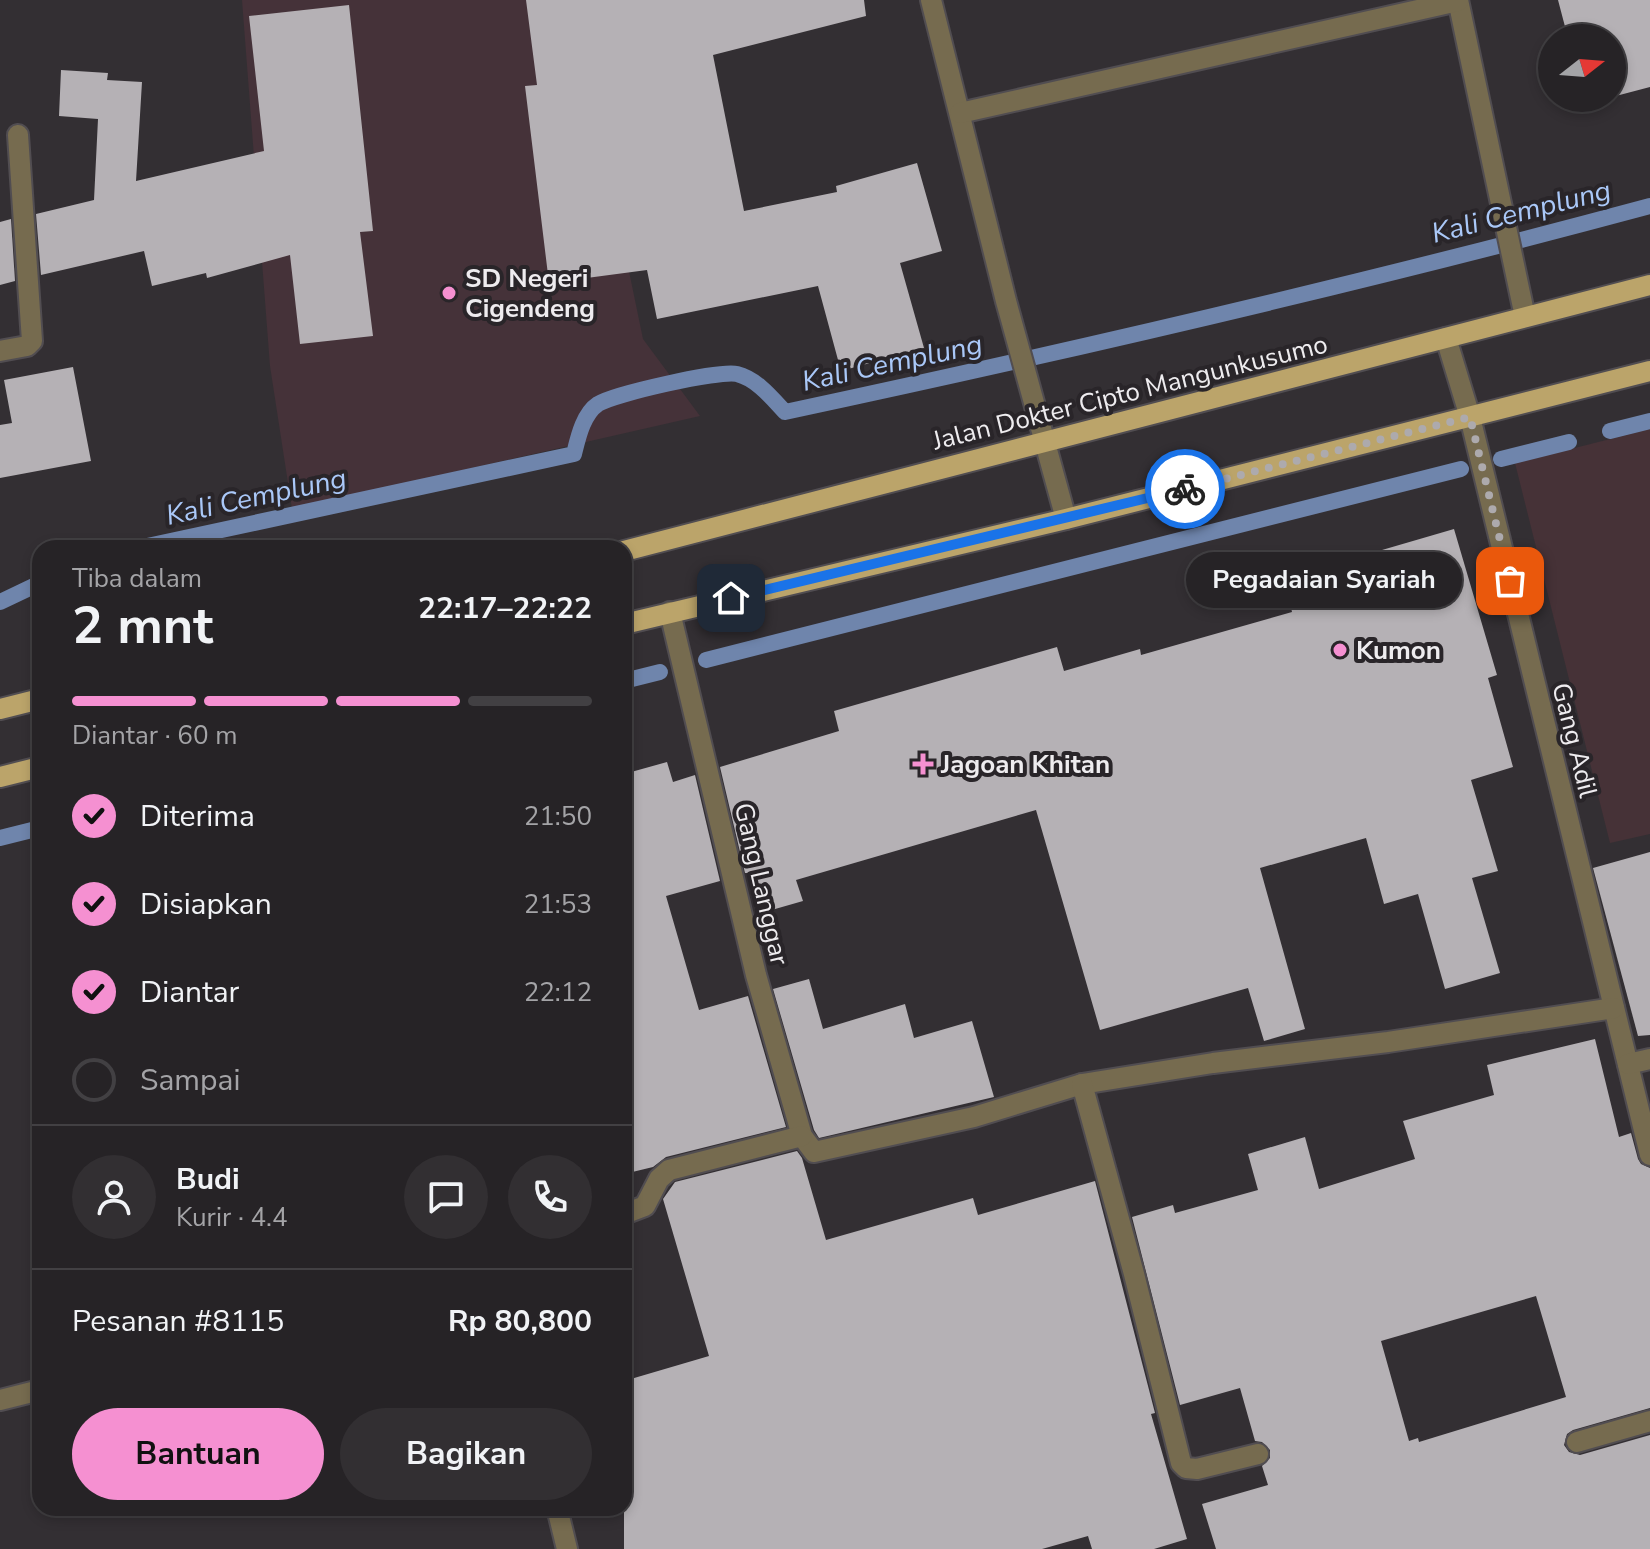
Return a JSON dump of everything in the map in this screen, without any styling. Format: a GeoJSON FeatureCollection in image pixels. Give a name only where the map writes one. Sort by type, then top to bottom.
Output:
{"type":"FeatureCollection","features":[{"type":"Feature","properties":{"kind":"main road","name":"Jalan Dokter Cipto Mangunkusumo"},"geometry":{"type":"LineString","coordinates":[[632,549],[1650,285]]}},
{"type":"Feature","properties":{"kind":"main road"},"geometry":{"type":"LineString","coordinates":[[632,622],[1066,519],[1650,371]]}},
{"type":"Feature","properties":{"kind":"main road"},"geometry":{"type":"LineString","coordinates":[[0,709],[32,701]]}},
{"type":"Feature","properties":{"kind":"main road"},"geometry":{"type":"LineString","coordinates":[[0,777],[32,769]]}},
{"type":"Feature","properties":{"kind":"street"},"geometry":{"type":"LineString","coordinates":[[931,0],[1008,308],[1066,519]]}},
{"type":"Feature","properties":{"kind":"street"},"geometry":{"type":"LineString","coordinates":[[960,113],[1458,0],[1525,317]]}},
{"type":"Feature","properties":{"kind":"street"},"geometry":{"type":"LineString","coordinates":[[0,351],[27,346],[32,341],[18,135]]}},
{"type":"Feature","properties":{"kind":"street","name":"Gang Adil"},"geometry":{"type":"LineString","coordinates":[[1446,338],[1470,417],[1650,1155]]}},
{"type":"Feature","properties":{"kind":"street","name":"Gang Langgar"},"geometry":{"type":"LineString","coordinates":[[670,612],[756,975],[802,1136]]}},
{"type":"Feature","properties":{"kind":"street"},"geometry":{"type":"LineString","coordinates":[[632,1211],[645,1206],[659,1179],[669,1170],[802,1136],[814,1152],[825,1151],[974,1117],[1082,1084],[1614,1008]]}},
{"type":"Feature","properties":{"kind":"street"},"geometry":{"type":"LineString","coordinates":[[1628,1064],[1650,1059]]}},
{"type":"Feature","properties":{"kind":"street"},"geometry":{"type":"LineString","coordinates":[[1082,1084],[1181,1463],[1186,1468],[1197,1469],[1258,1454]]}},
{"type":"Feature","properties":{"kind":"street"},"geometry":{"type":"LineString","coordinates":[[0,1400],[32,1392]]}},
{"type":"Feature","properties":{"kind":"street"},"geometry":{"type":"LineString","coordinates":[[1577,1442],[1650,1421]]}},
{"type":"Feature","properties":{"kind":"street"},"geometry":{"type":"LineString","coordinates":[[559,1516],[567,1549]]}},
{"type":"Feature","properties":{"kind":"shaded area","name":"SD Negeri Cigendeng"},"geometry":{"type":"Polygon","coordinates":[[[242,0],[611,0],[624,247],[643,339],[700,416],[292,509],[270,366],[242,0]]]}},
{"type":"Feature","properties":{"kind":"shaded area"},"geometry":{"type":"Polygon","coordinates":[[[1650,429],[1650,834],[1610,843],[1515,463],[1650,429]]]}},
{"type":"Feature","properties":{"kind":"building"},"geometry":{"type":"Polygon","coordinates":[[[526,0],[864,0],[866,16],[713,55],[744,211],[837,192],[836,186],[917,163],[942,251],[900,263],[924,348],[841,371],[818,286],[657,319],[647,270],[549,283],[525,86],[537,85],[526,0]]]}},
{"type":"Feature","properties":{"kind":"building"},"geometry":{"type":"Polygon","coordinates":[[[1558,0],[1650,0],[1650,87],[1626,93],[1626,24],[1564,24],[1558,0]]]}},
{"type":"Feature","properties":{"kind":"building"},"geometry":{"type":"Polygon","coordinates":[[[349,5],[373,231],[360,232],[373,336],[300,344],[290,255],[207,278],[206,273],[152,286],[144,251],[41,275],[36,214],[94,200],[98,119],[59,116],[61,70],[108,73],[107,80],[142,82],[136,181],[264,151],[249,16],[349,5]]]}},
{"type":"Feature","properties":{"kind":"building"},"geometry":{"type":"Polygon","coordinates":[[[11,219],[15,281],[0,285],[0,222],[11,219]]]}},
{"type":"Feature","properties":{"kind":"building"},"geometry":{"type":"Polygon","coordinates":[[[73,367],[91,461],[0,478],[0,425],[12,423],[4,380],[73,367]]]}},
{"type":"Feature","properties":{"kind":"building"},"geometry":{"type":"Polygon","coordinates":[[[1454,529],[1497,675],[1488,678],[1513,767],[1471,780],[1498,871],[1472,878],[1500,973],[1445,989],[1418,894],[1384,904],[1366,838],[1260,868],[1305,1029],[1264,1041],[1248,988],[1100,1030],[1036,810],[796,880],[803,901],[761,913],[748,873],[745,873],[720,767],[839,731],[834,711],[1057,647],[1064,671],[1140,649],[1141,655],[1292,612],[1288,595],[1363,573],[1358,557],[1454,529]]]}},
{"type":"Feature","properties":{"kind":"building"},"geometry":{"type":"Polygon","coordinates":[[[667,762],[673,782],[695,775],[720,881],[666,896],[699,1010],[748,996],[786,1127],[666,1157],[653,1167],[632,1172],[632,772],[667,762]]]}},
{"type":"Feature","properties":{"kind":"building"},"geometry":{"type":"Polygon","coordinates":[[[1650,852],[1650,1035],[1638,1036],[1593,868],[1650,852]]]}},
{"type":"Feature","properties":{"kind":"building"},"geometry":{"type":"Polygon","coordinates":[[[809,979],[823,1029],[905,1004],[914,1038],[972,1021],[994,1097],[819,1138],[814,1130],[773,989],[809,979]]]}},
{"type":"Feature","properties":{"kind":"building"},"geometry":{"type":"Polygon","coordinates":[[[1595,1039],[1619,1137],[1631,1133],[1638,1159],[1650,1168],[1650,1408],[1573,1430],[1567,1434],[1564,1445],[1569,1452],[1580,1455],[1650,1435],[1650,1549],[1216,1549],[1202,1504],[1268,1485],[1262,1466],[1270,1458],[1270,1450],[1262,1442],[1255,1441],[1240,1388],[1180,1405],[1132,1217],[1173,1205],[1175,1213],[1258,1190],[1248,1154],[1305,1137],[1319,1189],[1415,1159],[1403,1121],[1494,1095],[1487,1065],[1595,1039]],[[1536,1296],[1381,1341],[1409,1441],[1418,1438],[1419,1442],[1566,1397],[1536,1296]]]}},
{"type":"Feature","properties":{"kind":"building"},"geometry":{"type":"Polygon","coordinates":[[[797,1151],[802,1158],[826,1240],[973,1198],[978,1215],[1095,1181],[1155,1413],[1151,1414],[1187,1539],[1154,1549],[1092,1549],[1088,1536],[1042,1549],[624,1549],[624,1516],[632,1516],[632,1379],[709,1356],[663,1199],[675,1182],[797,1151]]]}},
{"type":"Feature","properties":{"kind":"waterway","name":"Kali Cemplung"},"geometry":{"type":"LineString","coordinates":[[175,540],[574,454],[585,420],[598,404],[667,384],[737,374],[758,385],[785,412],[1219,315],[1650,206]]}},
{"type":"Feature","properties":{"kind":"waterway"},"geometry":{"type":"LineString","coordinates":[[1610,431],[1650,421]]}},
{"type":"Feature","properties":{"kind":"waterway"},"geometry":{"type":"LineString","coordinates":[[1501,459],[1569,442]]}},
{"type":"Feature","properties":{"kind":"waterway"},"geometry":{"type":"LineString","coordinates":[[706,660],[1461,469]]}},
{"type":"Feature","properties":{"kind":"waterway","name":"Kali Cemplung"},"geometry":{"type":"LineString","coordinates":[[0,602],[32,587]]}},
{"type":"Feature","properties":{"kind":"waterway"},"geometry":{"type":"LineString","coordinates":[[632,679],[660,672]]}},
{"type":"Feature","properties":{"kind":"waterway"},"geometry":{"type":"LineString","coordinates":[[0,838],[32,830]]}},
{"type":"Feature","properties":{"kind":"way so far"},"geometry":{"type":"LineString","coordinates":[[1185,489],[1470,417],[1510,581]]}},
{"type":"Feature","properties":{"kind":"place","name":"SD Negeri Cigendeng"},"geometry":{"type":"Point","coordinates":[449,293]}},
{"type":"Feature","properties":{"kind":"place","name":"Pegadaian Syariah"},"geometry":{"type":"Point","coordinates":[1510,581]}},
{"type":"Feature","properties":{"kind":"place","name":"Kumon"},"geometry":{"type":"Point","coordinates":[1340,650]}},
{"type":"Feature","properties":{"kind":"place","name":"Jagoan Khitan"},"geometry":{"type":"Point","coordinates":[923,764]}},
{"type":"Feature","properties":{"kind":"route"},"geometry":{"type":"LineString","coordinates":[[731,598],[1185,489]]}}]}
